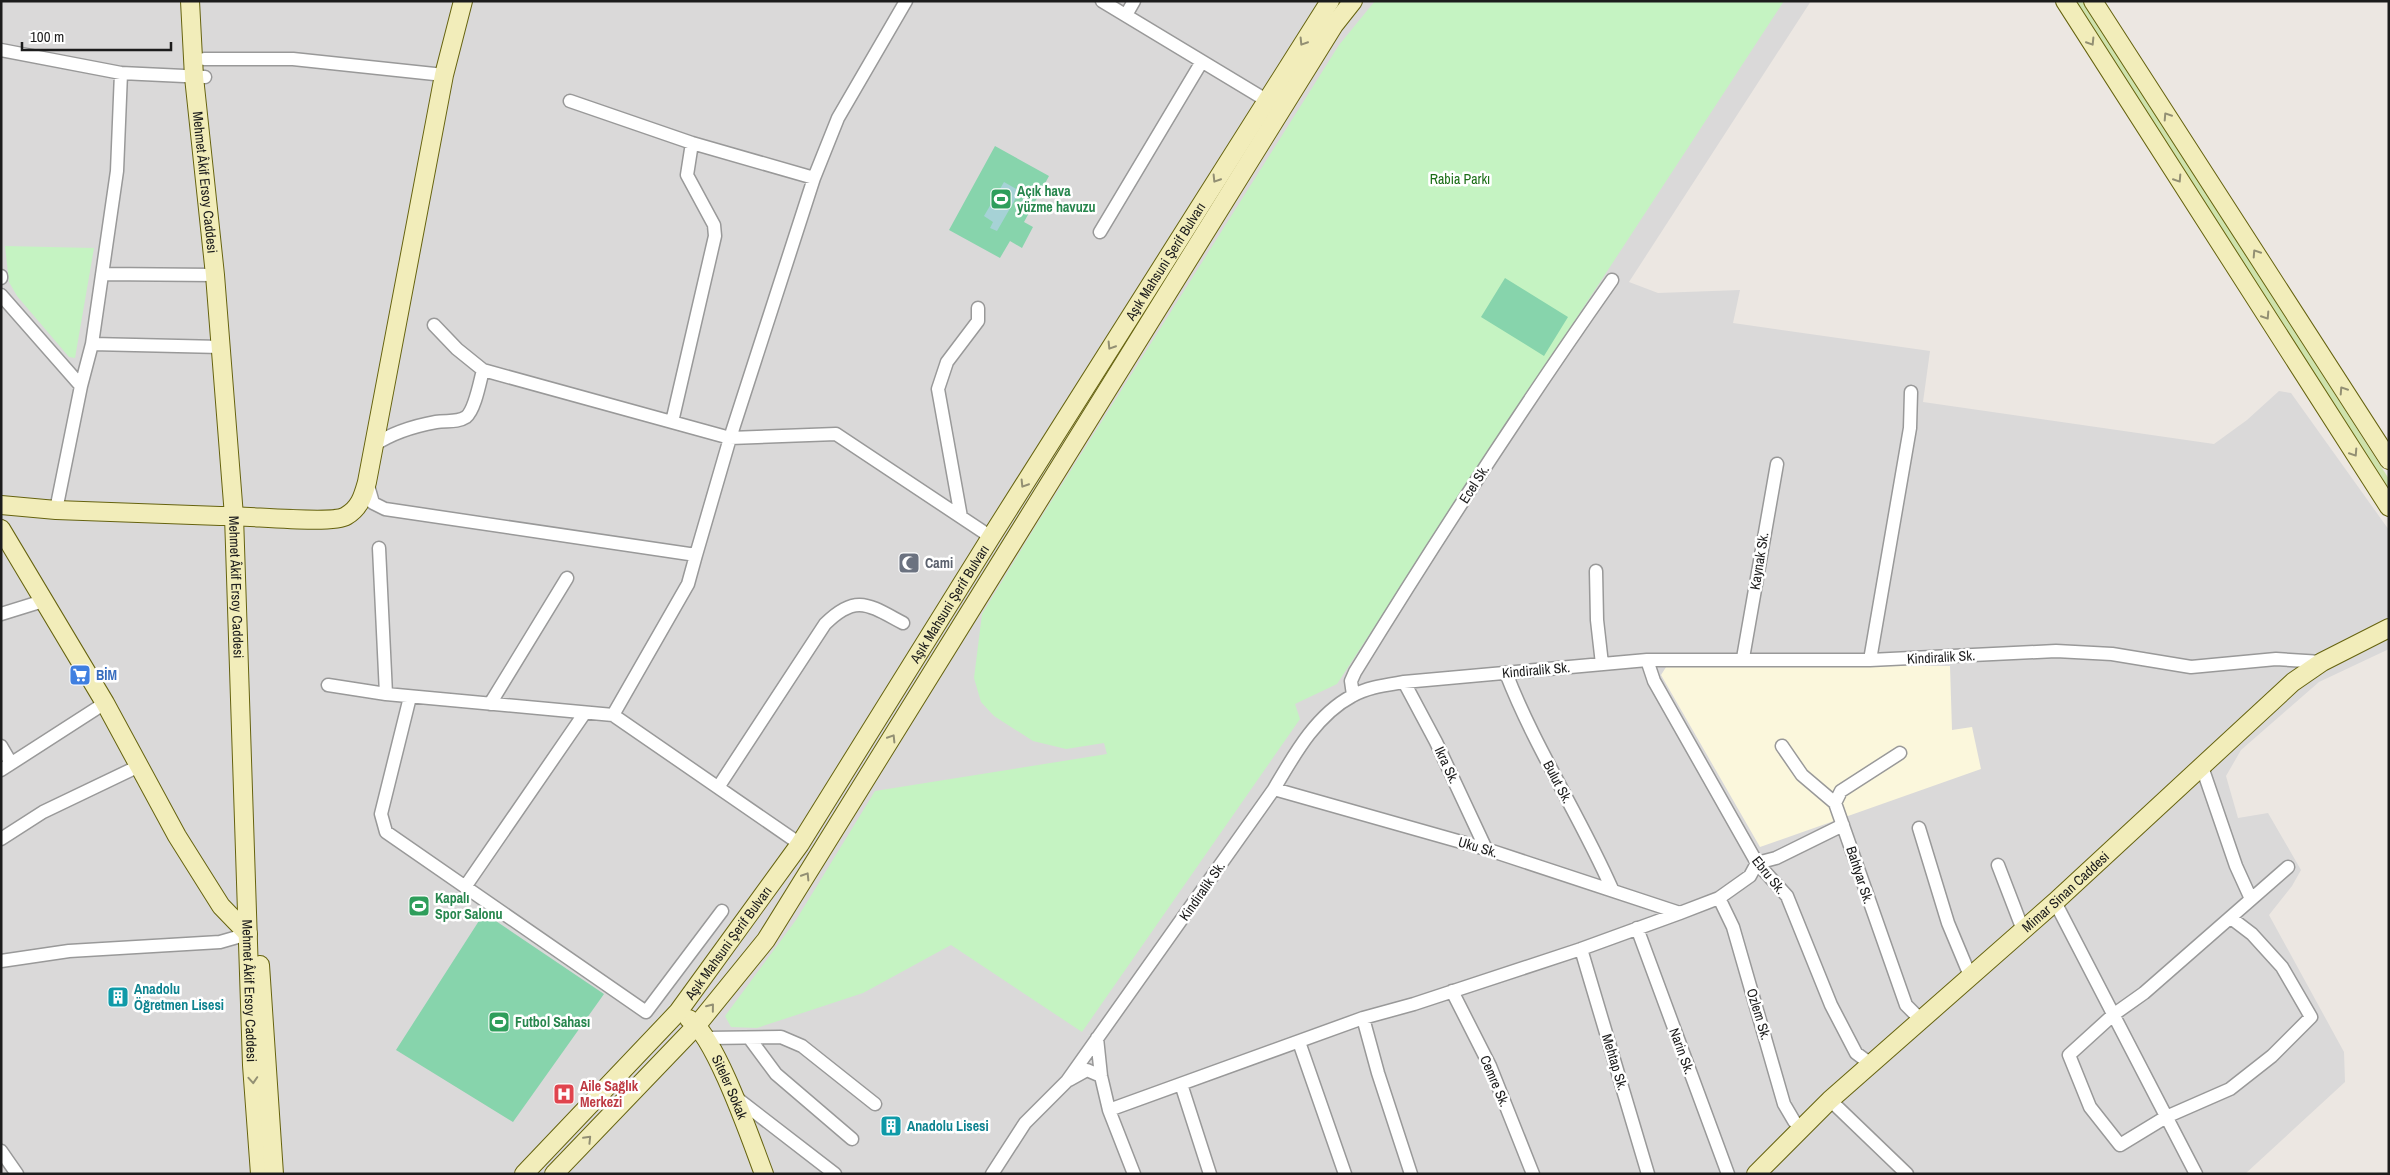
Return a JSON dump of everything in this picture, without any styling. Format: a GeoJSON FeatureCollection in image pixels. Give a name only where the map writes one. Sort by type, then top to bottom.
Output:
{"type":"FeatureCollection","features":[{"type":"Feature","properties":{"kind":"main road","name":"Mehmet Âkif Ersoy Caddesi"},"geometry":{"type":"LineString","coordinates":[[190,1],[200,77],[239,516],[259,941],[274,1174]]}},
{"type":"Feature","properties":{"kind":"main road","name":"Mehmet Âkif Ersoy Caddesi"},"geometry":{"type":"LineString","coordinates":[[202,1],[204,59],[200,77],[221,347],[239,516],[252,1065],[260,1174]]}},
{"type":"Feature","properties":{"kind":"main road"},"geometry":{"type":"LineString","coordinates":[[1,505],[56,510],[321,520],[345,517],[360,505],[367,482],[444,75],[463,1]]}},
{"type":"Feature","properties":{"kind":"main road","name":"Aşık Mahsuni Şerif Bulvarı"},"geometry":{"type":"LineString","coordinates":[[524,1174],[678,1012],[800,844],[991,537],[1330,1]]}},
{"type":"Feature","properties":{"kind":"main road","name":"Aşık Mahsuni Şerif Bulvarı"},"geometry":{"type":"LineString","coordinates":[[554,1174],[702,1032],[766,940],[1334,25],[1353,1]]}},
{"type":"Feature","properties":{"kind":"main road"},"geometry":{"type":"LineString","coordinates":[[2065,1],[2389,507]]}},
{"type":"Feature","properties":{"kind":"main road"},"geometry":{"type":"LineString","coordinates":[[2093,1],[2389,460]]}},
{"type":"Feature","properties":{"kind":"main road"},"geometry":{"type":"LineString","coordinates":[[1,529],[105,703],[177,836],[221,906],[248,934]]}},
{"type":"Feature","properties":{"kind":"main road","name":"Mimar Sinan Caddesi"},"geometry":{"type":"LineString","coordinates":[[1763,1171],[1800,1128],[1830,1100],[1971,978],[2202,768],[2293,682],[2322,662],[2389,628]]}},
{"type":"Feature","properties":{"kind":"main road"},"geometry":{"type":"LineString","coordinates":[[678,1012],[702,1032]]}},
{"type":"Feature","properties":{"kind":"main road","name":"Siteler Sokak"},"geometry":{"type":"LineString","coordinates":[[702,1032],[733,1095],[764,1174]]}},
{"type":"Feature","properties":{"kind":"street"},"geometry":{"type":"LineString","coordinates":[[613,715],[688,584],[730,438],[814,178],[838,118],[906,1]]}},
{"type":"Feature","properties":{"kind":"street"},"geometry":{"type":"LineString","coordinates":[[1102,1],[1201,63],[1266,100]]}},
{"type":"Feature","properties":{"kind":"street"},"geometry":{"type":"LineString","coordinates":[[1126,15],[1134,1]]}},
{"type":"Feature","properties":{"kind":"street"},"geometry":{"type":"LineString","coordinates":[[1,50],[122,73],[200,77]]}},
{"type":"Feature","properties":{"kind":"street"},"geometry":{"type":"LineString","coordinates":[[204,59],[292,59],[444,75]]}},
{"type":"Feature","properties":{"kind":"street"},"geometry":{"type":"LineString","coordinates":[[1100,232],[1201,63]]}},
{"type":"Feature","properties":{"kind":"street"},"geometry":{"type":"LineString","coordinates":[[56,510],[80,386],[92,344],[117,171],[122,73]]}},
{"type":"Feature","properties":{"kind":"street"},"geometry":{"type":"LineString","coordinates":[[570,101],[692,143],[814,178]]}},
{"type":"Feature","properties":{"kind":"street"},"geometry":{"type":"LineString","coordinates":[[672,422],[715,236],[714,224],[687,175],[692,143]]}},
{"type":"Feature","properties":{"kind":"street"},"geometry":{"type":"LineString","coordinates":[[102,274],[215,275]]}},
{"type":"Feature","properties":{"kind":"street","name":"Ecel Sk."},"geometry":{"type":"LineString","coordinates":[[1353,695],[1352,681],[1355,672],[1443,530],[1543,379],[1612,280]]}},
{"type":"Feature","properties":{"kind":"street"},"geometry":{"type":"LineString","coordinates":[[1,295],[80,386]]}},
{"type":"Feature","properties":{"kind":"street"},"geometry":{"type":"LineString","coordinates":[[961,517],[938,389],[947,362],[978,321],[978,308]]}},
{"type":"Feature","properties":{"kind":"street"},"geometry":{"type":"LineString","coordinates":[[434,325],[458,350],[483,370],[730,438],[836,434],[991,537]]}},
{"type":"Feature","properties":{"kind":"street"},"geometry":{"type":"LineString","coordinates":[[92,344],[221,347]]}},
{"type":"Feature","properties":{"kind":"street"},"geometry":{"type":"LineString","coordinates":[[374,445],[389,435],[435,422],[456,421],[466,417],[471,410],[483,370]]}},
{"type":"Feature","properties":{"kind":"street"},"geometry":{"type":"LineString","coordinates":[[1870,660],[1910,428],[1911,392]]}},
{"type":"Feature","properties":{"kind":"street","name":"Kaynak Sk."},"geometry":{"type":"LineString","coordinates":[[1743,658],[1776,464]]}},
{"type":"Feature","properties":{"kind":"street"},"geometry":{"type":"LineString","coordinates":[[367,482],[373,503],[385,509],[696,555]]}},
{"type":"Feature","properties":{"kind":"street"},"geometry":{"type":"LineString","coordinates":[[379,548],[386,694]]}},
{"type":"Feature","properties":{"kind":"street"},"geometry":{"type":"LineString","coordinates":[[1596,570],[1597,620],[1602,664]]}},
{"type":"Feature","properties":{"kind":"street"},"geometry":{"type":"LineString","coordinates":[[490,704],[567,578]]}},
{"type":"Feature","properties":{"kind":"street"},"geometry":{"type":"LineString","coordinates":[[1,614],[43,601]]}},
{"type":"Feature","properties":{"kind":"street"},"geometry":{"type":"LineString","coordinates":[[719,786],[825,624],[838,611],[852,604],[873,607],[903,623]]}},
{"type":"Feature","properties":{"kind":"street","name":"Kindiralik Sk."},"geometry":{"type":"LineString","coordinates":[[994,1173],[1025,1122],[1067,1081],[1274,789],[1300,746],[1328,714],[1353,695],[1373,688],[1404,682],[1647,660],[1743,658],[1870,660],[2056,652],[2112,654],[2190,667],[2276,659],[2322,662]]}},
{"type":"Feature","properties":{"kind":"street","name":"Ebru Sk."},"geometry":{"type":"LineString","coordinates":[[1647,660],[1654,681],[1757,863],[1787,896],[1832,1005],[1856,1053],[1872,1065]]}},
{"type":"Feature","properties":{"kind":"street","name":"Bulut Sk."},"geometry":{"type":"LineString","coordinates":[[1506,673],[1520,711],[1594,848],[1612,889]]}},
{"type":"Feature","properties":{"kind":"street","name":"Ikra Sk."},"geometry":{"type":"LineString","coordinates":[[1404,682],[1436,742],[1486,849]]}},
{"type":"Feature","properties":{"kind":"street"},"geometry":{"type":"LineString","coordinates":[[328,685],[410,697],[584,714],[613,715],[719,786],[800,844]]}},
{"type":"Feature","properties":{"kind":"street"},"geometry":{"type":"LineString","coordinates":[[410,697],[381,814],[386,832],[646,1012],[722,911]]}},
{"type":"Feature","properties":{"kind":"street"},"geometry":{"type":"LineString","coordinates":[[1,746],[6,767],[105,703]]}},
{"type":"Feature","properties":{"kind":"street"},"geometry":{"type":"LineString","coordinates":[[465,887],[584,714]]}},
{"type":"Feature","properties":{"kind":"street"},"geometry":{"type":"LineString","coordinates":[[1782,746],[1802,775],[1835,803],[1841,791],[1900,752]]}},
{"type":"Feature","properties":{"kind":"street"},"geometry":{"type":"LineString","coordinates":[[1,839],[43,812],[140,766]]}},
{"type":"Feature","properties":{"kind":"street"},"geometry":{"type":"LineString","coordinates":[[2202,768],[2219,811],[2236,866],[2251,899]]}},
{"type":"Feature","properties":{"kind":"street","name":"Uku Sk."},"geometry":{"type":"LineString","coordinates":[[1274,789],[1486,849],[1680,913]]}},
{"type":"Feature","properties":{"kind":"street","name":"Bahtyar Sk."},"geometry":{"type":"LineString","coordinates":[[1835,803],[1906,1005],[1922,1021]]}},
{"type":"Feature","properties":{"kind":"street"},"geometry":{"type":"LineString","coordinates":[[1109,1110],[1364,1018],[1414,1004],[1581,950],[1719,898],[1750,876],[1757,863],[1776,858],[1843,825]]}},
{"type":"Feature","properties":{"kind":"street"},"geometry":{"type":"LineString","coordinates":[[1919,828],[1948,923],[1971,978]]}},
{"type":"Feature","properties":{"kind":"street"},"geometry":{"type":"LineString","coordinates":[[1998,865],[2023,930]]}},
{"type":"Feature","properties":{"kind":"street"},"geometry":{"type":"LineString","coordinates":[[2231,918],[2252,934],[2282,967],[2311,1017],[2272,1056],[2230,1089],[2166,1117],[2120,1145],[2090,1107],[2069,1054],[2113,1015],[2144,993],[2288,867]]}},
{"type":"Feature","properties":{"kind":"street","name":"Ozlem Sk."},"geometry":{"type":"LineString","coordinates":[[1719,898],[1733,927],[1784,1104],[1800,1128]]}},
{"type":"Feature","properties":{"kind":"street"},"geometry":{"type":"LineString","coordinates":[[2055,902],[2196,1174]]}},
{"type":"Feature","properties":{"kind":"street","name":"Narin Sk."},"geometry":{"type":"LineString","coordinates":[[1636,928],[1728,1174]]}},
{"type":"Feature","properties":{"kind":"street"},"geometry":{"type":"LineString","coordinates":[[1,960],[68,951],[220,942],[248,934]]}},
{"type":"Feature","properties":{"kind":"street","name":"Mehtap Sk."},"geometry":{"type":"LineString","coordinates":[[1581,950],[1648,1174]]}},
{"type":"Feature","properties":{"kind":"street","name":"Cemre Sk."},"geometry":{"type":"LineString","coordinates":[[1452,991],[1490,1066],[1533,1174]]}},
{"type":"Feature","properties":{"kind":"street"},"geometry":{"type":"LineString","coordinates":[[1364,1018],[1378,1073],[1411,1174]]}},
{"type":"Feature","properties":{"kind":"street"},"geometry":{"type":"LineString","coordinates":[[702,1032],[743,1036],[750,1039],[781,1037],[802,1046],[875,1104]]}},
{"type":"Feature","properties":{"kind":"street"},"geometry":{"type":"LineString","coordinates":[[1097,1038],[1101,1076],[1109,1110],[1134,1174]]}},
{"type":"Feature","properties":{"kind":"street"},"geometry":{"type":"LineString","coordinates":[[750,1039],[776,1074],[852,1139]]}},
{"type":"Feature","properties":{"kind":"street"},"geometry":{"type":"LineString","coordinates":[[1299,1042],[1345,1174]]}},
{"type":"Feature","properties":{"kind":"street"},"geometry":{"type":"LineString","coordinates":[[1067,1081],[1087,1070],[1101,1076]]}},
{"type":"Feature","properties":{"kind":"street"},"geometry":{"type":"LineString","coordinates":[[1181,1084],[1210,1174]]}},
{"type":"Feature","properties":{"kind":"street"},"geometry":{"type":"LineString","coordinates":[[733,1095],[835,1174]]}},
{"type":"Feature","properties":{"kind":"street"},"geometry":{"type":"LineString","coordinates":[[1830,1100],[1907,1174]]}},
{"type":"Feature","properties":{"kind":"street"},"geometry":{"type":"LineString","coordinates":[[1,1151],[17,1174]]}},
{"type":"Feature","properties":{"kind":"shaded area"},"geometry":{"type":"Polygon","coordinates":[[[1,1],[1811,1],[1629,282],[1658,293],[1740,290],[1733,323],[1930,351],[1923,402],[2214,444],[2247,420],[2279,391],[2291,393],[2389,530],[2389,649],[2319,682],[2241,750],[2226,776],[2238,818],[2268,813],[2301,870],[2292,886],[2269,915],[2344,1052],[2345,1082],[2245,1174],[1,1174],[1,1]]]}},
{"type":"Feature","properties":{"kind":"shaded area"},"geometry":{"type":"Polygon","coordinates":[[[1668,664],[1950,666],[1952,730],[1972,727],[1981,769],[1760,847],[1661,675],[1668,664]]]}},
{"type":"Feature","properties":{"kind":"green space","name":"Rabia Parkı"},"geometry":{"type":"Polygon","coordinates":[[[1375,1],[1784,1],[1337,684],[1295,704],[1300,719],[1082,1032],[951,945],[863,993],[757,1028],[731,1027],[725,1016],[796,920],[875,791],[1107,754],[1104,743],[1066,749],[1033,741],[994,716],[981,702],[974,678],[982,614],[1339,45],[1375,1]]]}},
{"type":"Feature","properties":{"kind":"green space"},"geometry":{"type":"Polygon","coordinates":[[[2073,1],[2084,1],[2389,479],[2389,494],[2073,1]]]}},
{"type":"Feature","properties":{"kind":"green space","name":"Açık hava yüzme havuzu"},"geometry":{"type":"Polygon","coordinates":[[[995,146],[1049,176],[1024,222],[1033,227],[1022,248],[1010,241],[1000,258],[949,230],[995,146]]]}},
{"type":"Feature","properties":{"kind":"green space"},"geometry":{"type":"Polygon","coordinates":[[[5,246],[94,248],[75,358],[69,357],[17,296],[9,282],[5,246]]]}},
{"type":"Feature","properties":{"kind":"green space"},"geometry":{"type":"Polygon","coordinates":[[[1505,278],[1568,317],[1544,356],[1481,317],[1505,278]]]}},
{"type":"Feature","properties":{"kind":"green space","name":"Futbol Sahası"},"geometry":{"type":"Polygon","coordinates":[[[484,913],[604,994],[513,1122],[396,1050],[484,913]]]}},
{"type":"Feature","properties":{"kind":"water","name":"Açık hava yüzme havuzu"},"geometry":{"type":"Polygon","coordinates":[[[1004,182],[1020,191],[997,231],[990,228],[993,222],[984,216],[1004,182]]]}},
{"type":"Feature","properties":{"kind":"place","name":"Açık hava yüzme havuzu"},"geometry":{"type":"Point","coordinates":[1001,199]}},
{"type":"Feature","properties":{"kind":"place","name":"Cami"},"geometry":{"type":"Point","coordinates":[909,563]}},
{"type":"Feature","properties":{"kind":"place","name":"BİM"},"geometry":{"type":"Point","coordinates":[80,675]}},
{"type":"Feature","properties":{"kind":"place","name":"Kapalı Spor Salonu"},"geometry":{"type":"Point","coordinates":[419,906]}},
{"type":"Feature","properties":{"kind":"place","name":"Anadolu Öğretmen Lisesi"},"geometry":{"type":"Point","coordinates":[118,997]}},
{"type":"Feature","properties":{"kind":"place","name":"Futbol Sahası"},"geometry":{"type":"Point","coordinates":[499,1022]}},
{"type":"Feature","properties":{"kind":"place","name":"Aile Sağlık Merkezi"},"geometry":{"type":"Point","coordinates":[564,1094]}},
{"type":"Feature","properties":{"kind":"place","name":"Anadolu Lisesi"},"geometry":{"type":"Point","coordinates":[891,1126]}}]}
